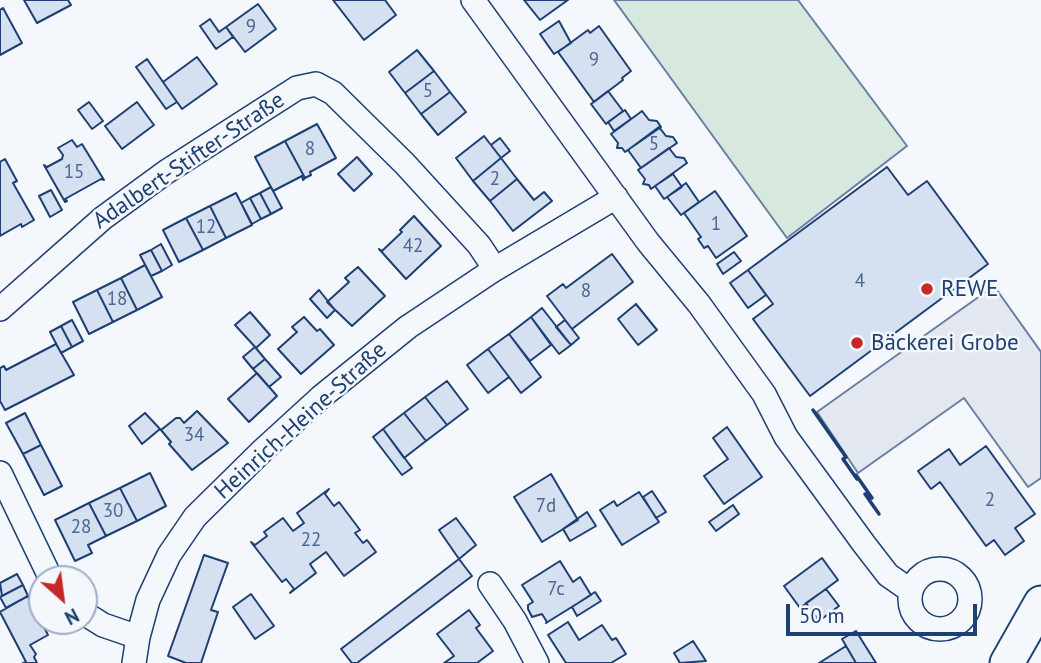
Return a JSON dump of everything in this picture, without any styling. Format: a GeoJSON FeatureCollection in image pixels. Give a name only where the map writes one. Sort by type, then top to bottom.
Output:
{"type":"FeatureCollection","features":[{"type":"Feature","properties":{"kind":"main road"},"geometry":{"type":"LineString","coordinates":[[1007,663],[1041,603]]}},
{"type":"Feature","properties":{"kind":"street"},"geometry":{"type":"LineString","coordinates":[[473,0],[648,242],[699,304],[756,382],[786,438],[864,544],[888,575],[911,591]]}},
{"type":"Feature","properties":{"kind":"street","name":"Adalbert-Stifter-Straße"},"geometry":{"type":"LineString","coordinates":[[0,309],[103,218],[166,172],[298,88],[316,84],[333,93],[405,164],[479,245],[495,269]]}},
{"type":"Feature","properties":{"kind":"street","name":"Heinrich-Heine-Straße"},"geometry":{"type":"LineString","coordinates":[[134,663],[148,600],[164,566],[195,517],[321,397],[408,327],[495,269],[616,197]]}},
{"type":"Feature","properties":{"kind":"street"},"geometry":{"type":"LineString","coordinates":[[0,473],[44,565]]}},
{"type":"Feature","properties":{"kind":"street"},"geometry":{"type":"LineString","coordinates":[[489,584],[515,621],[537,663]]}},
{"type":"Feature","properties":{"kind":"street"},"geometry":{"type":"LineString","coordinates":[[98,622],[138,637]]}},
{"type":"Feature","properties":{"kind":"shaded area"},"geometry":{"type":"Polygon","coordinates":[[[614,0],[798,0],[907,146],[787,238],[614,0]]]}},
{"type":"Feature","properties":{"kind":"shaded area"},"geometry":{"type":"Polygon","coordinates":[[[994,286],[1041,352],[1041,478],[1028,487],[964,398],[858,473],[817,412],[994,286]]]}},
{"type":"Feature","properties":{"kind":"building"},"geometry":{"type":"Polygon","coordinates":[[[24,0],[68,0],[71,5],[37,23],[24,0]]]}},
{"type":"Feature","properties":{"kind":"building"},"geometry":{"type":"Polygon","coordinates":[[[333,0],[385,0],[396,15],[364,40],[333,0]]]}},
{"type":"Feature","properties":{"kind":"building"},"geometry":{"type":"Polygon","coordinates":[[[524,0],[568,0],[540,20],[524,0]]]}},
{"type":"Feature","properties":{"kind":"building"},"geometry":{"type":"Polygon","coordinates":[[[258,4],[276,29],[245,52],[226,27],[258,4]]]}},
{"type":"Feature","properties":{"kind":"building"},"geometry":{"type":"Polygon","coordinates":[[[3,8],[22,43],[0,55],[0,10],[3,8]]]}},
{"type":"Feature","properties":{"kind":"building"},"geometry":{"type":"Polygon","coordinates":[[[210,19],[219,32],[226,27],[233,37],[216,49],[200,26],[210,19]]]}},
{"type":"Feature","properties":{"kind":"building"},"geometry":{"type":"Polygon","coordinates":[[[559,21],[571,43],[554,54],[540,34],[559,21]]]}},
{"type":"Feature","properties":{"kind":"building"},"geometry":{"type":"Polygon","coordinates":[[[599,26],[631,71],[594,102],[558,52],[588,30],[590,33],[599,26]]]}},
{"type":"Feature","properties":{"kind":"building"},"geometry":{"type":"Polygon","coordinates":[[[417,50],[434,71],[405,93],[389,72],[417,50]]]}},
{"type":"Feature","properties":{"kind":"building"},"geometry":{"type":"Polygon","coordinates":[[[197,57],[217,84],[182,109],[163,82],[197,57]]]}},
{"type":"Feature","properties":{"kind":"building"},"geometry":{"type":"Polygon","coordinates":[[[147,59],[177,102],[166,109],[136,67],[147,59]]]}},
{"type":"Feature","properties":{"kind":"building"},"geometry":{"type":"Polygon","coordinates":[[[434,71],[450,92],[421,114],[405,93],[434,71]]]}},
{"type":"Feature","properties":{"kind":"building"},"geometry":{"type":"Polygon","coordinates":[[[608,91],[623,111],[606,124],[591,104],[608,91]]]}},
{"type":"Feature","properties":{"kind":"building"},"geometry":{"type":"Polygon","coordinates":[[[450,92],[466,112],[438,135],[421,114],[450,92]]]}},
{"type":"Feature","properties":{"kind":"building"},"geometry":{"type":"Polygon","coordinates":[[[89,102],[103,121],[92,129],[78,110],[89,102]]]}},
{"type":"Feature","properties":{"kind":"building"},"geometry":{"type":"Polygon","coordinates":[[[137,102],[154,125],[122,149],[105,126],[137,102]]]}},
{"type":"Feature","properties":{"kind":"building"},"geometry":{"type":"Polygon","coordinates":[[[625,110],[631,119],[614,131],[608,122],[625,110]]]}},
{"type":"Feature","properties":{"kind":"building"},"geometry":{"type":"Polygon","coordinates":[[[642,111],[649,120],[657,121],[661,127],[625,152],[622,148],[617,148],[618,143],[611,134],[642,111]]]}},
{"type":"Feature","properties":{"kind":"building"},"geometry":{"type":"Polygon","coordinates":[[[317,124],[336,158],[310,172],[311,175],[305,178],[285,141],[317,124]]]}},
{"type":"Feature","properties":{"kind":"building"},"geometry":{"type":"Polygon","coordinates":[[[659,127],[677,143],[641,168],[628,150],[659,127]]]}},
{"type":"Feature","properties":{"kind":"building"},"geometry":{"type":"Polygon","coordinates":[[[484,136],[501,158],[473,181],[456,158],[484,136]]]}},
{"type":"Feature","properties":{"kind":"building"},"geometry":{"type":"Polygon","coordinates":[[[500,138],[510,151],[501,158],[491,145],[500,138]]]}},
{"type":"Feature","properties":{"kind":"building"},"geometry":{"type":"Polygon","coordinates":[[[72,140],[77,147],[82,144],[104,180],[101,179],[65,199],[65,202],[44,165],[47,167],[62,159],[63,155],[58,148],[72,140]]]}},
{"type":"Feature","properties":{"kind":"building"},"geometry":{"type":"Polygon","coordinates":[[[285,141],[305,178],[303,180],[302,176],[273,191],[255,157],[285,141]]]}},
{"type":"Feature","properties":{"kind":"building"},"geometry":{"type":"Polygon","coordinates":[[[669,148],[676,157],[684,158],[687,163],[651,189],[649,185],[643,184],[645,179],[638,170],[669,148]]]}},
{"type":"Feature","properties":{"kind":"building"},"geometry":{"type":"Polygon","coordinates":[[[357,157],[372,174],[354,191],[338,174],[357,157]]]}},
{"type":"Feature","properties":{"kind":"building"},"geometry":{"type":"Polygon","coordinates":[[[501,158],[517,179],[490,201],[473,181],[501,158]]]}},
{"type":"Feature","properties":{"kind":"building"},"geometry":{"type":"Polygon","coordinates":[[[5,159],[17,181],[13,183],[34,220],[0,236],[0,162],[5,159]]]}},
{"type":"Feature","properties":{"kind":"building"},"geometry":{"type":"Polygon","coordinates":[[[887,167],[908,195],[927,181],[988,264],[810,396],[753,319],[773,304],[748,270],[887,167]]]}},
{"type":"Feature","properties":{"kind":"building"},"geometry":{"type":"Polygon","coordinates":[[[673,174],[682,187],[664,199],[655,186],[673,174]]]}},
{"type":"Feature","properties":{"kind":"building"},"geometry":{"type":"Polygon","coordinates":[[[517,179],[534,200],[544,192],[552,201],[513,231],[490,201],[517,179]]]}},
{"type":"Feature","properties":{"kind":"building"},"geometry":{"type":"Polygon","coordinates":[[[686,183],[699,202],[681,215],[667,197],[686,183]]]}},
{"type":"Feature","properties":{"kind":"building"},"geometry":{"type":"Polygon","coordinates":[[[271,187],[282,208],[271,214],[260,193],[271,187]]]}},
{"type":"Feature","properties":{"kind":"building"},"geometry":{"type":"Polygon","coordinates":[[[51,190],[62,210],[50,217],[39,196],[51,190]]]}},
{"type":"Feature","properties":{"kind":"building"},"geometry":{"type":"Polygon","coordinates":[[[715,191],[747,236],[716,258],[708,246],[704,248],[698,239],[701,237],[684,213],[715,191]]]}},
{"type":"Feature","properties":{"kind":"building"},"geometry":{"type":"Polygon","coordinates":[[[236,193],[252,225],[226,238],[210,206],[236,193]]]}},
{"type":"Feature","properties":{"kind":"building"},"geometry":{"type":"Polygon","coordinates":[[[260,193],[271,214],[261,219],[250,198],[260,193]]]}},
{"type":"Feature","properties":{"kind":"building"},"geometry":{"type":"Polygon","coordinates":[[[250,198],[261,219],[252,224],[241,203],[250,198]]]}},
{"type":"Feature","properties":{"kind":"building"},"geometry":{"type":"Polygon","coordinates":[[[210,206],[226,238],[203,250],[186,218],[210,206]]]}},
{"type":"Feature","properties":{"kind":"building"},"geometry":{"type":"Polygon","coordinates":[[[414,216],[441,246],[406,279],[379,249],[382,251],[414,216]]]}},
{"type":"Feature","properties":{"kind":"building"},"geometry":{"type":"Polygon","coordinates":[[[186,218],[203,250],[179,262],[163,230],[186,218]]]}},
{"type":"Feature","properties":{"kind":"building"},"geometry":{"type":"Polygon","coordinates":[[[161,244],[172,265],[162,271],[151,250],[161,244]]]}},
{"type":"Feature","properties":{"kind":"building"},"geometry":{"type":"Polygon","coordinates":[[[151,250],[162,271],[151,276],[140,255],[151,250]]]}},
{"type":"Feature","properties":{"kind":"building"},"geometry":{"type":"Polygon","coordinates":[[[734,252],[741,261],[723,274],[717,264],[734,252]]]}},
{"type":"Feature","properties":{"kind":"building"},"geometry":{"type":"Polygon","coordinates":[[[612,254],[633,282],[572,329],[547,296],[563,284],[566,288],[612,254]]]}},
{"type":"Feature","properties":{"kind":"building"},"geometry":{"type":"Polygon","coordinates":[[[145,265],[162,297],[137,310],[121,278],[145,265]]]}},
{"type":"Feature","properties":{"kind":"building"},"geometry":{"type":"Polygon","coordinates":[[[358,267],[385,296],[352,326],[327,302],[349,282],[345,278],[358,267]]]}},
{"type":"Feature","properties":{"kind":"building"},"geometry":{"type":"Polygon","coordinates":[[[748,270],[766,295],[748,308],[730,283],[748,270]]]}},
{"type":"Feature","properties":{"kind":"building"},"geometry":{"type":"Polygon","coordinates":[[[121,278],[137,310],[113,322],[97,290],[121,278]]]}},
{"type":"Feature","properties":{"kind":"building"},"geometry":{"type":"Polygon","coordinates":[[[97,290],[113,322],[89,334],[73,302],[97,290]]]}},
{"type":"Feature","properties":{"kind":"building"},"geometry":{"type":"Polygon","coordinates":[[[319,290],[335,310],[327,318],[310,299],[319,290]]]}},
{"type":"Feature","properties":{"kind":"building"},"geometry":{"type":"Polygon","coordinates":[[[636,304],[657,330],[638,345],[618,319],[636,304]]]}},
{"type":"Feature","properties":{"kind":"building"},"geometry":{"type":"Polygon","coordinates":[[[542,308],[571,345],[559,354],[531,317],[542,308]]]}},
{"type":"Feature","properties":{"kind":"building"},"geometry":{"type":"Polygon","coordinates":[[[250,312],[270,335],[256,348],[235,325],[250,312]]]}},
{"type":"Feature","properties":{"kind":"building"},"geometry":{"type":"Polygon","coordinates":[[[304,317],[317,331],[320,329],[334,345],[301,374],[278,349],[297,332],[292,327],[304,317]]]}},
{"type":"Feature","properties":{"kind":"building"},"geometry":{"type":"Polygon","coordinates":[[[531,317],[551,345],[530,361],[509,334],[531,317]]]}},
{"type":"Feature","properties":{"kind":"building"},"geometry":{"type":"Polygon","coordinates":[[[72,320],[83,341],[72,347],[61,326],[72,320]]]}},
{"type":"Feature","properties":{"kind":"building"},"geometry":{"type":"Polygon","coordinates":[[[565,320],[579,338],[571,345],[556,327],[565,320]]]}},
{"type":"Feature","properties":{"kind":"building"},"geometry":{"type":"Polygon","coordinates":[[[61,326],[72,347],[61,353],[50,332],[61,326]]]}},
{"type":"Feature","properties":{"kind":"building"},"geometry":{"type":"Polygon","coordinates":[[[509,334],[541,377],[521,393],[488,349],[509,334]]]}},
{"type":"Feature","properties":{"kind":"building"},"geometry":{"type":"Polygon","coordinates":[[[56,344],[74,375],[5,410],[0,401],[0,368],[4,366],[6,370],[56,344]]]}},
{"type":"Feature","properties":{"kind":"building"},"geometry":{"type":"Polygon","coordinates":[[[255,347],[265,359],[253,369],[243,357],[255,347]]]}},
{"type":"Feature","properties":{"kind":"building"},"geometry":{"type":"Polygon","coordinates":[[[488,349],[509,377],[488,393],[467,365],[488,349]]]}},
{"type":"Feature","properties":{"kind":"building"},"geometry":{"type":"Polygon","coordinates":[[[265,359],[281,377],[269,387],[253,369],[265,359]]]}},
{"type":"Feature","properties":{"kind":"building"},"geometry":{"type":"Polygon","coordinates":[[[257,373],[277,396],[249,422],[228,399],[257,373]]]}},
{"type":"Feature","properties":{"kind":"building"},"geometry":{"type":"Polygon","coordinates":[[[447,381],[468,409],[447,425],[425,397],[447,381]]]}},
{"type":"Feature","properties":{"kind":"building"},"geometry":{"type":"Polygon","coordinates":[[[425,397],[447,425],[426,441],[404,413],[425,397]]]}},
{"type":"Feature","properties":{"kind":"building"},"geometry":{"type":"Polygon","coordinates":[[[197,411],[228,443],[192,470],[169,444],[171,442],[161,430],[176,418],[180,418],[184,423],[197,411]]]}},
{"type":"Feature","properties":{"kind":"building"},"geometry":{"type":"Polygon","coordinates":[[[25,413],[41,445],[23,454],[6,423],[25,413]]]}},
{"type":"Feature","properties":{"kind":"building"},"geometry":{"type":"Polygon","coordinates":[[[145,413],[160,429],[142,444],[129,426],[145,413]]]}},
{"type":"Feature","properties":{"kind":"building"},"geometry":{"type":"Polygon","coordinates":[[[404,413],[426,441],[404,458],[383,429],[404,413]]]}},
{"type":"Feature","properties":{"kind":"building"},"geometry":{"type":"Polygon","coordinates":[[[727,427],[762,477],[724,504],[704,476],[728,459],[713,438],[727,427]]]}},
{"type":"Feature","properties":{"kind":"building"},"geometry":{"type":"Polygon","coordinates":[[[383,429],[412,468],[402,475],[373,437],[383,429]]]}},
{"type":"Feature","properties":{"kind":"building"},"geometry":{"type":"Polygon","coordinates":[[[41,445],[62,486],[44,495],[23,454],[41,445]]]}},
{"type":"Feature","properties":{"kind":"building"},"geometry":{"type":"Polygon","coordinates":[[[986,446],[1035,514],[1015,528],[1024,541],[1005,555],[994,540],[986,546],[940,482],[931,489],[918,471],[949,449],[960,465],[986,446]]]}},
{"type":"Feature","properties":{"kind":"building"},"geometry":{"type":"Polygon","coordinates":[[[150,473],[166,506],[137,521],[120,488],[150,473]]]}},
{"type":"Feature","properties":{"kind":"building"},"geometry":{"type":"Polygon","coordinates":[[[551,474],[578,520],[542,542],[514,497],[551,474]]]}},
{"type":"Feature","properties":{"kind":"building"},"geometry":{"type":"Polygon","coordinates":[[[120,488],[137,521],[106,536],[89,503],[120,488]]]}},
{"type":"Feature","properties":{"kind":"building"},"geometry":{"type":"Polygon","coordinates":[[[329,489],[325,494],[334,506],[339,502],[360,530],[355,533],[363,543],[367,540],[376,552],[344,576],[326,552],[310,564],[316,573],[290,593],[294,589],[286,579],[282,582],[251,542],[255,545],[267,536],[264,532],[283,518],[293,531],[304,523],[297,513],[329,489]]]}},
{"type":"Feature","properties":{"kind":"building"},"geometry":{"type":"Polygon","coordinates":[[[652,491],[666,512],[656,518],[643,497],[652,491]]]}},
{"type":"Feature","properties":{"kind":"building"},"geometry":{"type":"Polygon","coordinates":[[[639,492],[659,522],[622,545],[600,510],[614,501],[617,506],[639,492]]]}},
{"type":"Feature","properties":{"kind":"building"},"geometry":{"type":"Polygon","coordinates":[[[89,503],[106,536],[88,545],[92,553],[75,561],[55,520],[89,503]]]}},
{"type":"Feature","properties":{"kind":"building"},"geometry":{"type":"Polygon","coordinates":[[[733,505],[739,514],[716,531],[709,522],[733,505]]]}},
{"type":"Feature","properties":{"kind":"building"},"geometry":{"type":"Polygon","coordinates":[[[587,512],[596,526],[570,541],[563,529],[587,512]]]}},
{"type":"Feature","properties":{"kind":"building"},"geometry":{"type":"Polygon","coordinates":[[[456,518],[476,545],[459,559],[439,530],[456,518]]]}},
{"type":"Feature","properties":{"kind":"building"},"geometry":{"type":"Polygon","coordinates":[[[204,555],[228,563],[211,610],[218,612],[201,663],[186,663],[168,656],[204,555]]]}},
{"type":"Feature","properties":{"kind":"building"},"geometry":{"type":"Polygon","coordinates":[[[822,558],[838,580],[800,608],[784,586],[822,558]]]}},
{"type":"Feature","properties":{"kind":"building"},"geometry":{"type":"Polygon","coordinates":[[[459,559],[472,576],[357,663],[352,663],[341,649],[459,559]]]}},
{"type":"Feature","properties":{"kind":"building"},"geometry":{"type":"Polygon","coordinates":[[[560,561],[573,582],[580,577],[591,595],[546,623],[542,614],[532,617],[528,605],[533,602],[522,585],[560,561]]]}},
{"type":"Feature","properties":{"kind":"building"},"geometry":{"type":"Polygon","coordinates":[[[17,574],[23,585],[2,596],[0,583],[17,574]]]}},
{"type":"Feature","properties":{"kind":"building"},"geometry":{"type":"Polygon","coordinates":[[[23,585],[28,596],[6,608],[0,597],[23,585]]]}},
{"type":"Feature","properties":{"kind":"building"},"geometry":{"type":"Polygon","coordinates":[[[826,589],[839,606],[819,621],[806,603],[826,589]]]}},
{"type":"Feature","properties":{"kind":"building"},"geometry":{"type":"Polygon","coordinates":[[[595,592],[601,601],[577,616],[572,607],[595,592]]]}},
{"type":"Feature","properties":{"kind":"building"},"geometry":{"type":"Polygon","coordinates":[[[251,594],[274,626],[255,639],[233,607],[251,594]]]}},
{"type":"Feature","properties":{"kind":"building"},"geometry":{"type":"Polygon","coordinates":[[[28,596],[28,635],[48,635],[30,645],[36,654],[34,657],[37,663],[23,663],[26,662],[0,612],[28,596]]]}},
{"type":"Feature","properties":{"kind":"building"},"geometry":{"type":"Polygon","coordinates":[[[469,610],[480,625],[476,628],[493,651],[477,663],[444,663],[454,656],[437,634],[469,610]]]}},
{"type":"Feature","properties":{"kind":"building"},"geometry":{"type":"Polygon","coordinates":[[[568,622],[579,640],[602,625],[612,640],[616,638],[626,654],[611,663],[566,663],[548,635],[568,622]]]}},
{"type":"Feature","properties":{"kind":"building"},"geometry":{"type":"Polygon","coordinates":[[[856,631],[876,663],[856,663],[842,639],[856,631]]]}},
{"type":"Feature","properties":{"kind":"building"},"geometry":{"type":"Polygon","coordinates":[[[693,641],[706,661],[680,663],[674,653],[693,641]]]}},
{"type":"Feature","properties":{"kind":"building"},"geometry":{"type":"Polygon","coordinates":[[[846,646],[856,663],[819,663],[846,646]]]}},
{"type":"Feature","properties":{"kind":"wall"},"geometry":{"type":"LineString","coordinates":[[813,410],[846,457],[843,459],[857,479]]}},
{"type":"Feature","properties":{"kind":"wall"},"geometry":{"type":"LineString","coordinates":[[856,475],[872,498]]}},
{"type":"Feature","properties":{"kind":"wall"},"geometry":{"type":"LineString","coordinates":[[865,494],[879,514]]}},
{"type":"Feature","properties":{"kind":"place","name":"REWE"},"geometry":{"type":"Point","coordinates":[927,289]}},
{"type":"Feature","properties":{"kind":"place","name":"Bäckerei Grobe"},"geometry":{"type":"Point","coordinates":[857,343]}}]}
